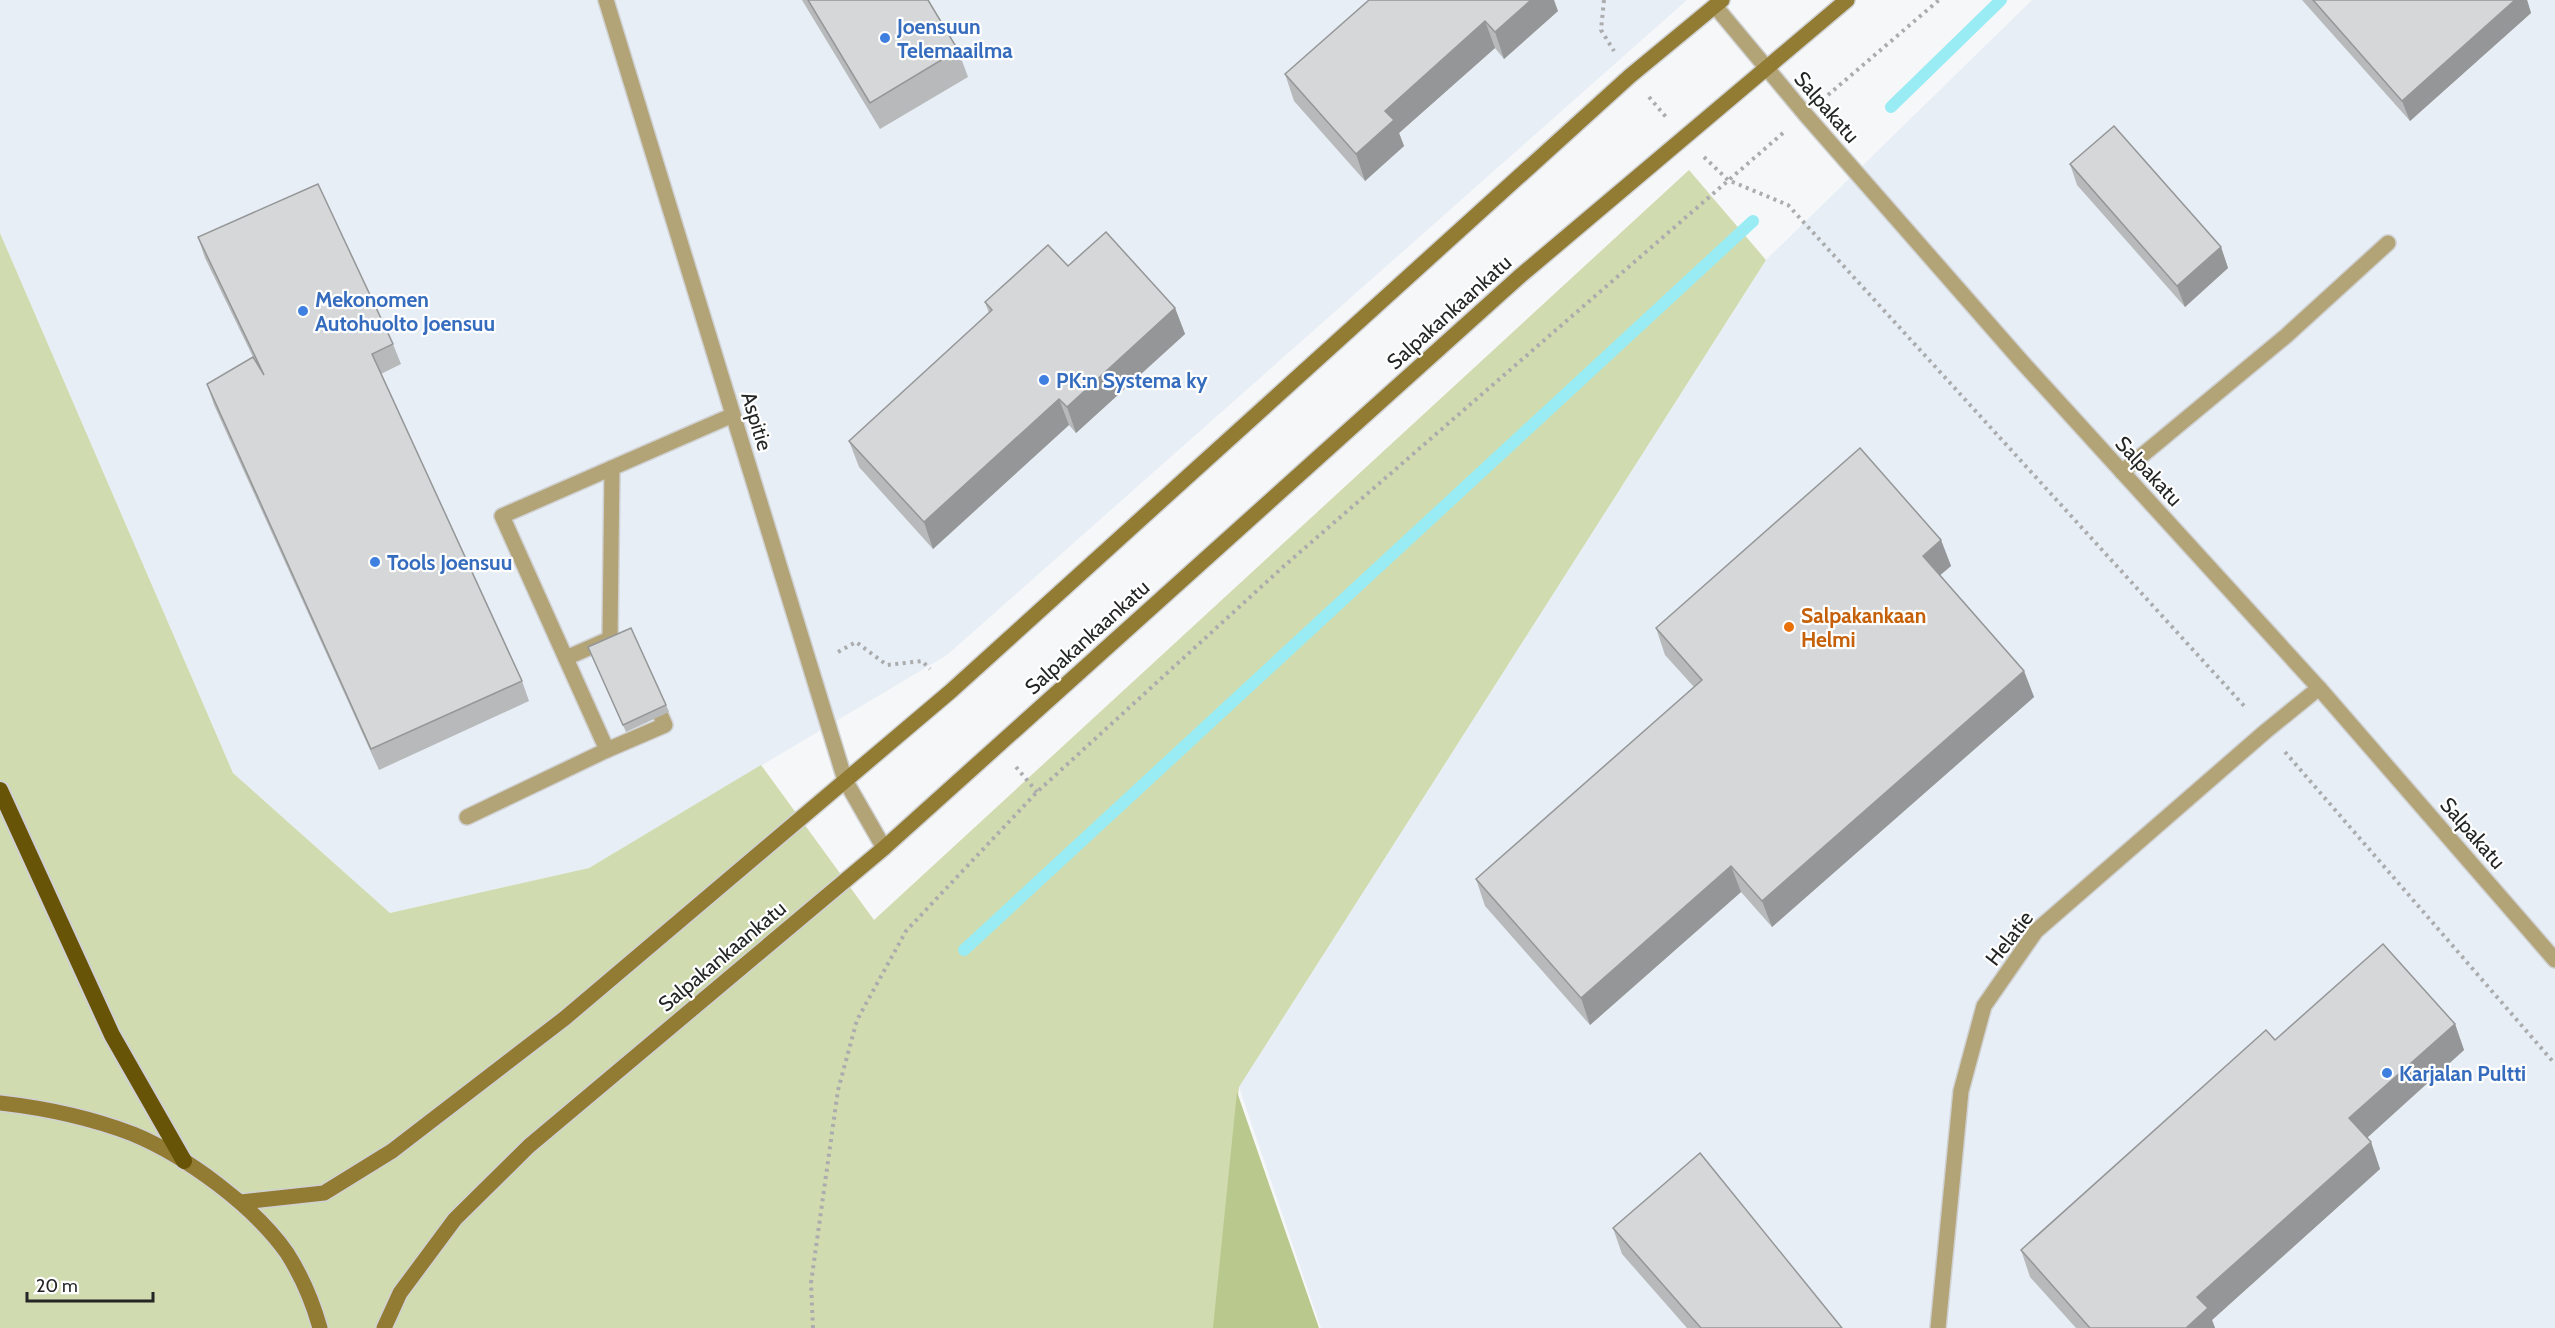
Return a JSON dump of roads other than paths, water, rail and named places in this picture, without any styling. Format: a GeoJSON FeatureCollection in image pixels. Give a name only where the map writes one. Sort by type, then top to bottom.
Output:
{"type":"FeatureCollection","features":[{"type":"Feature","properties":{"kind":"highway"},"geometry":{"type":"LineString","coordinates":[[0,790],[112,1035],[184,1161]]}},
{"type":"Feature","properties":{"kind":"main road","name":"Salpakankaankatu"},"geometry":{"type":"LineString","coordinates":[[384,1328],[400,1293],[455,1219],[529,1146],[884,848],[1519,277],[1847,0]]}},
{"type":"Feature","properties":{"kind":"main road"},"geometry":{"type":"LineString","coordinates":[[241,1202],[324,1192],[392,1151],[566,1018],[951,691],[1630,76],[1718,3]]}},
{"type":"Feature","properties":{"kind":"main road"},"geometry":{"type":"LineString","coordinates":[[0,1103],[66,1114],[133,1134],[184,1161],[241,1202],[286,1253],[314,1308],[320,1328]]}},
{"type":"Feature","properties":{"kind":"street","name":"Aspitie"},"geometry":{"type":"LineString","coordinates":[[606,0],[845,780],[884,848]]}},
{"type":"Feature","properties":{"kind":"street","name":"Salpakatu"},"geometry":{"type":"LineString","coordinates":[[1718,3],[1805,114],[2036,378],[2319,688],[2555,960]]}},
{"type":"Feature","properties":{"kind":"street"},"geometry":{"type":"LineString","coordinates":[[2121,472],[2286,336],[2388,243]]}},
{"type":"Feature","properties":{"kind":"street"},"geometry":{"type":"LineString","coordinates":[[607,750],[502,516],[734,415]]}},
{"type":"Feature","properties":{"kind":"street"},"geometry":{"type":"LineString","coordinates":[[603,646],[612,468]]}},
{"type":"Feature","properties":{"kind":"street"},"geometry":{"type":"LineString","coordinates":[[566,658],[603,646],[622,632],[627,642]]}},
{"type":"Feature","properties":{"kind":"street"},"geometry":{"type":"LineString","coordinates":[[467,817],[607,750],[637,731],[665,725],[646,684]]}},
{"type":"Feature","properties":{"kind":"street","name":"Helatie"},"geometry":{"type":"LineString","coordinates":[[1938,1328],[1961,1091],[1984,1006],[2036,931],[2266,730],[2319,688]]}},
{"type":"Feature","properties":{"kind":"waterway"},"geometry":{"type":"LineString","coordinates":[[1891,107],[2001,0]]}},
{"type":"Feature","properties":{"kind":"waterway"},"geometry":{"type":"LineString","coordinates":[[964,950],[1753,221]]}},
{"type":"Feature","properties":{"kind":"place","name":"Joensuun Telemaailma"},"geometry":{"type":"Point","coordinates":[885,38]}},
{"type":"Feature","properties":{"kind":"place","name":"Mekonomen Autohuolto Joensuu"},"geometry":{"type":"Point","coordinates":[303,311]}},
{"type":"Feature","properties":{"kind":"place","name":"PK:n Systema ky"},"geometry":{"type":"Point","coordinates":[1044,380]}},
{"type":"Feature","properties":{"kind":"place","name":"Tools Joensuu"},"geometry":{"type":"Point","coordinates":[375,562]}},
{"type":"Feature","properties":{"kind":"place","name":"Salpakankaan Helmi"},"geometry":{"type":"Point","coordinates":[1789,627]}},
{"type":"Feature","properties":{"kind":"place","name":"Karjalan Pultti"},"geometry":{"type":"Point","coordinates":[2387,1073]}}]}
